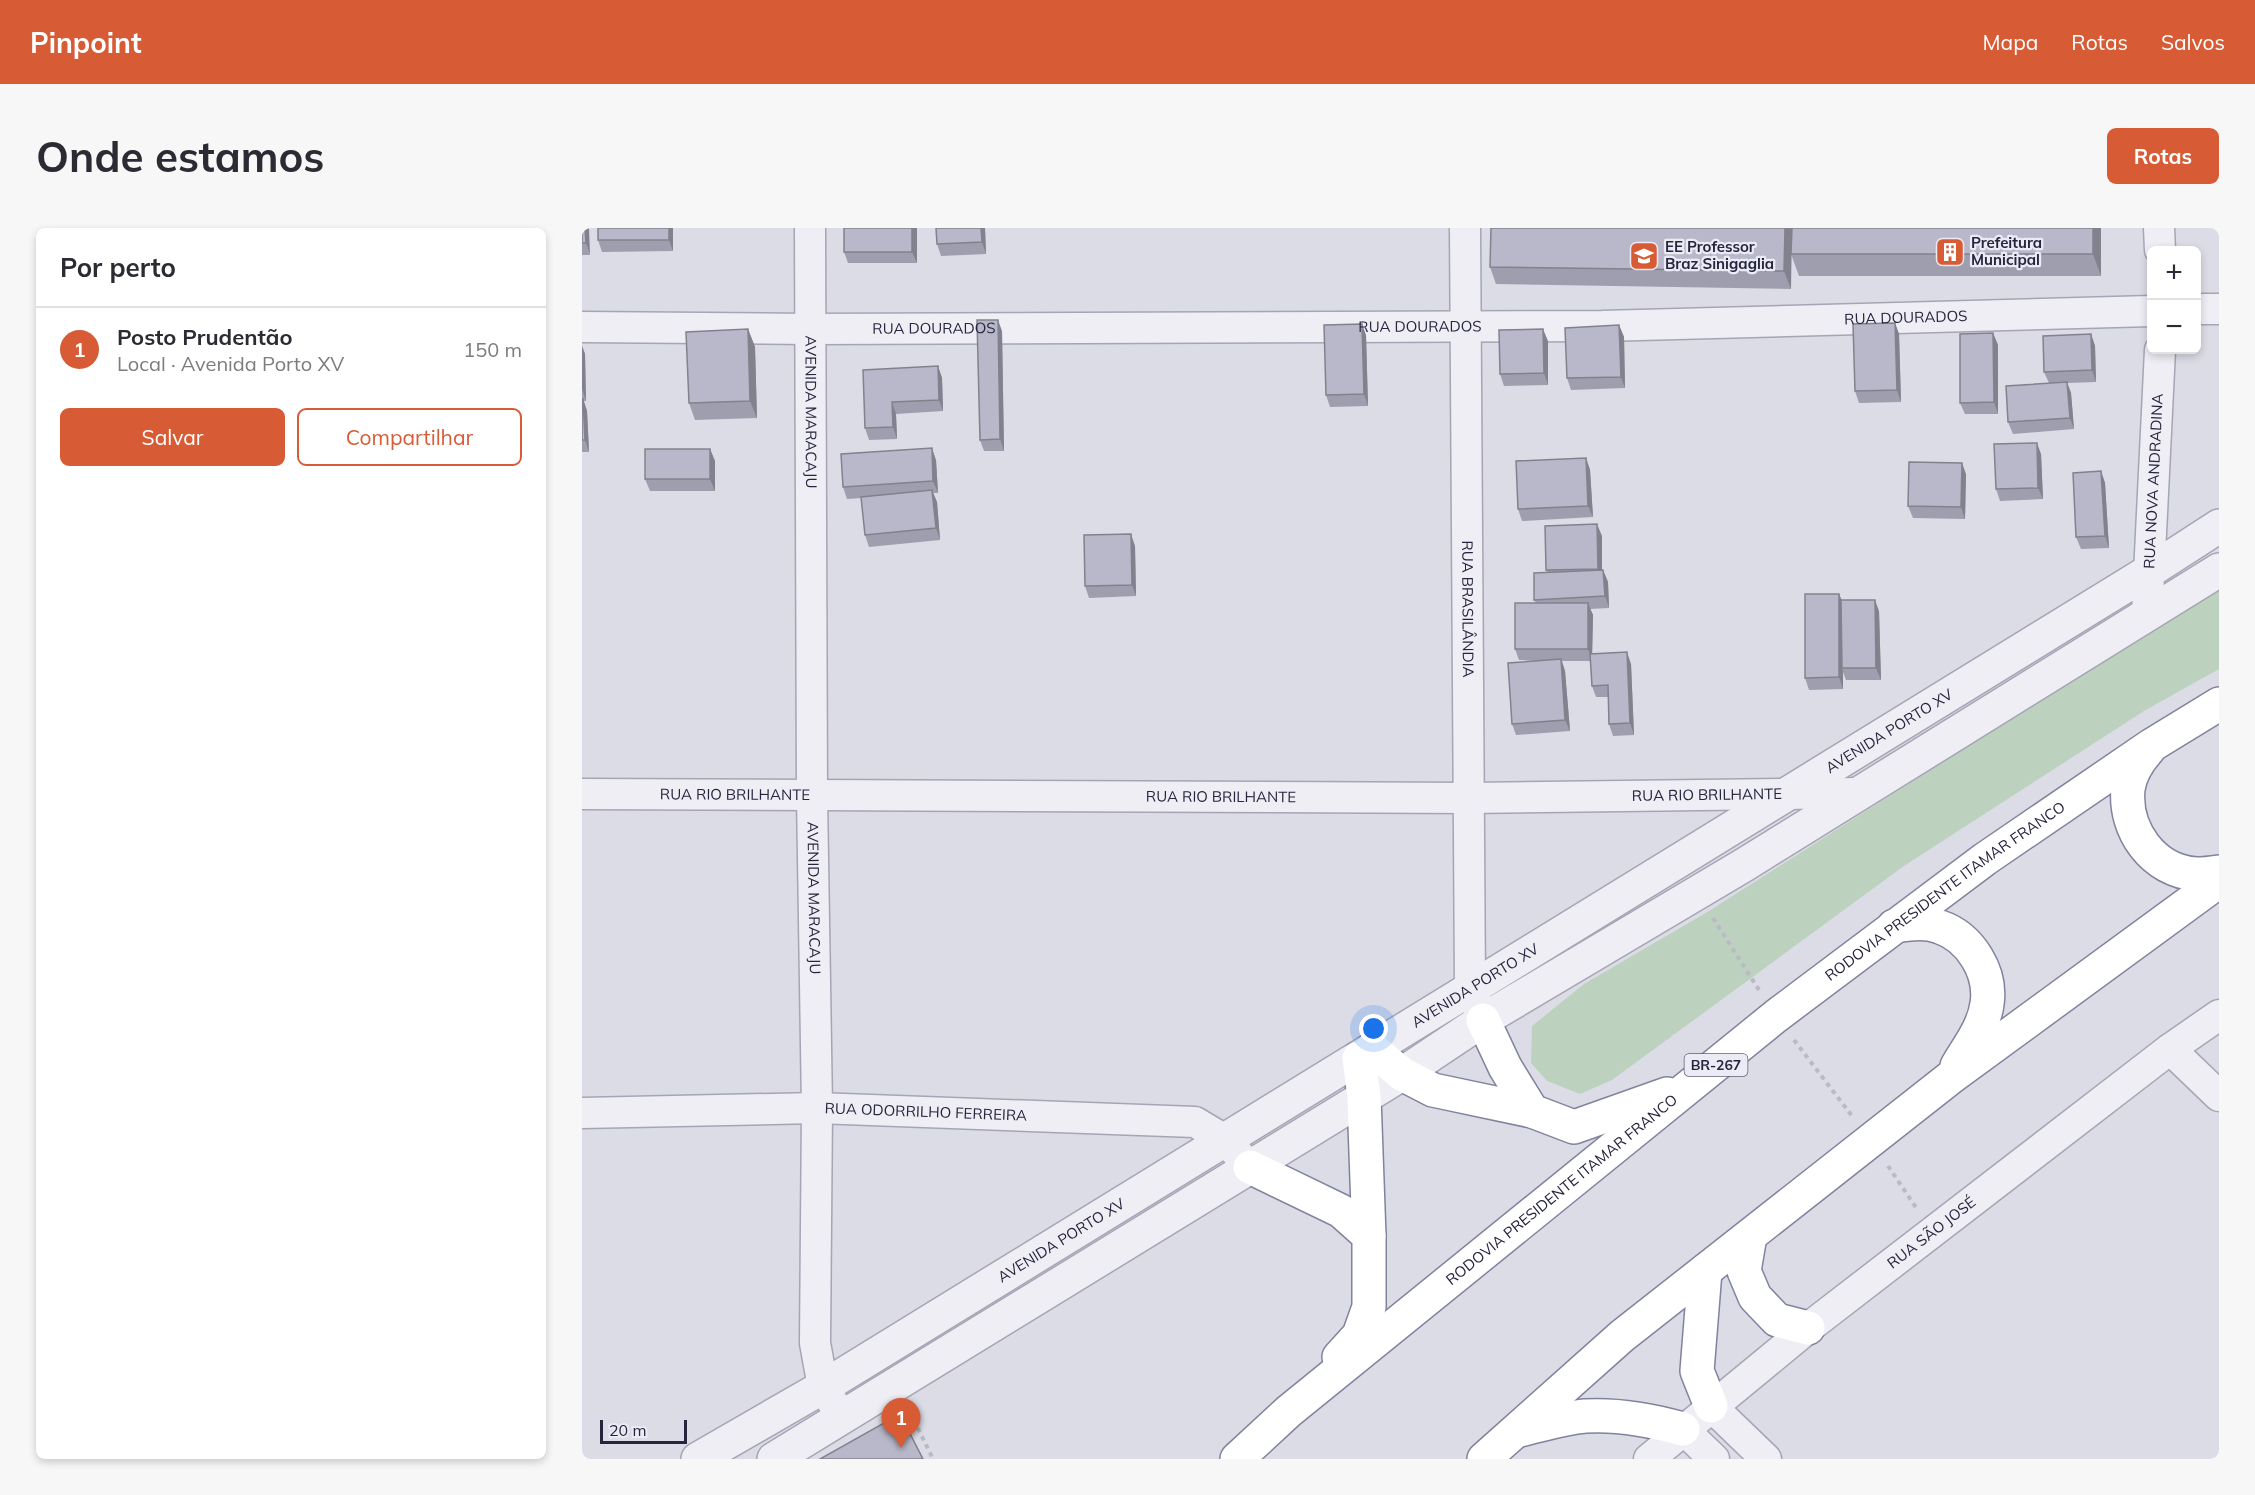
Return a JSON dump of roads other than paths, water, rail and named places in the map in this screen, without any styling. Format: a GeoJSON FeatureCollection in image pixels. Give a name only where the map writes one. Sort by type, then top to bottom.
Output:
{"type":"FeatureCollection","features":[{"type":"Feature","properties":{"kind":"highway","name":"RODOVIA PRESIDENTE ITAMAR FRANCO"},"geometry":{"type":"LineString","coordinates":[[1237,1459],[1289,1411],[1776,1016],[1985,859],[2152,745],[2219,704]]}},
{"type":"Feature","properties":{"kind":"highway"},"geometry":{"type":"LineString","coordinates":[[2152,745],[2137,764],[2128,787],[2128,812],[2136,835],[2151,854],[2171,868],[2195,874],[2219,872]]}},
{"type":"Feature","properties":{"kind":"highway"},"geometry":{"type":"LineString","coordinates":[[1484,1459],[1622,1336],[1950,1078],[2219,881]]}},
{"type":"Feature","properties":{"kind":"highway"},"geometry":{"type":"LineString","coordinates":[[1894,926],[1915,923],[1940,927],[1961,938],[1977,957],[1986,979],[1987,1004],[1980,1027],[1950,1078]]}},
{"type":"Feature","properties":{"kind":"highway"},"geometry":{"type":"LineString","coordinates":[[1484,1020],[1505,1067],[1532,1111]]}},
{"type":"Feature","properties":{"kind":"highway"},"geometry":{"type":"LineString","coordinates":[[1289,1411],[1359,1335],[1369,1307],[1365,1054],[1433,1090],[1532,1111],[1574,1127],[1691,1086]]}},
{"type":"Feature","properties":{"kind":"highway"},"geometry":{"type":"LineString","coordinates":[[1250,1167],[1341,1211],[1369,1236]]}},
{"type":"Feature","properties":{"kind":"highway"},"geometry":{"type":"LineString","coordinates":[[1750,1236],[1744,1272],[1755,1297],[1777,1320],[1808,1328]]}},
{"type":"Feature","properties":{"kind":"highway"},"geometry":{"type":"LineString","coordinates":[[1705,1271],[1697,1371],[1711,1406]]}},
{"type":"Feature","properties":{"kind":"highway"},"geometry":{"type":"LineString","coordinates":[[1515,1431],[1583,1416],[1617,1416],[1653,1420],[1683,1429]]}},
{"type":"Feature","properties":{"kind":"street","name":"AVENIDA MARACAJU"},"geometry":{"type":"LineString","coordinates":[[810,228],[812,796],[817,1108],[815,1343],[823,1387]]}},
{"type":"Feature","properties":{"kind":"street","name":"RUA BRASILÂNDIA"},"geometry":{"type":"LineString","coordinates":[[1465,228],[1470,989]]}},
{"type":"Feature","properties":{"kind":"street"},"geometry":{"type":"LineString","coordinates":[[2159,228],[2160,246]]}},
{"type":"Feature","properties":{"kind":"street"},"geometry":{"type":"LineString","coordinates":[[2201,309],[2219,309]]}},
{"type":"Feature","properties":{"kind":"street","name":"RUA DOURADOS"},"geometry":{"type":"LineString","coordinates":[[582,327],[811,329],[1602,326],[2147,311]]}},
{"type":"Feature","properties":{"kind":"street","name":"RUA NOVA ANDRADINA"},"geometry":{"type":"LineString","coordinates":[[2147,615],[2160,354]]}},
{"type":"Feature","properties":{"kind":"street","name":"AVENIDA PORTO XV"},"geometry":{"type":"LineString","coordinates":[[698,1459],[823,1387],[2148,572],[2219,526]]}},
{"type":"Feature","properties":{"kind":"street"},"geometry":{"type":"LineString","coordinates":[[774,1459],[1402,1074],[1484,1020],[1860,793],[2219,570]]}},
{"type":"Feature","properties":{"kind":"street","name":"RUA RIO BRILHANTE"},"geometry":{"type":"LineString","coordinates":[[582,794],[1469,798],[1860,793]]}},
{"type":"Feature","properties":{"kind":"street"},"geometry":{"type":"LineString","coordinates":[[1470,989],[1484,1020]]}},
{"type":"Feature","properties":{"kind":"street","name":"RUA SÃO JOSÉ"},"geometry":{"type":"LineString","coordinates":[[1649,1459],[1808,1328],[2170,1049],[2219,1015]]}},
{"type":"Feature","properties":{"kind":"street"},"geometry":{"type":"LineString","coordinates":[[2170,1049],[2219,1096]]}},
{"type":"Feature","properties":{"kind":"street","name":"RUA ODORRILHO FERREIRA"},"geometry":{"type":"LineString","coordinates":[[582,1113],[817,1108],[1195,1122],[1225,1140],[1250,1167]]}},
{"type":"Feature","properties":{"kind":"street"},"geometry":{"type":"LineString","coordinates":[[823,1387],[842,1418]]}},
{"type":"Feature","properties":{"kind":"street"},"geometry":{"type":"LineString","coordinates":[[1711,1406],[1766,1459]]}},
{"type":"Feature","properties":{"kind":"street"},"geometry":{"type":"LineString","coordinates":[[1683,1429],[1714,1459]]}},
{"type":"Feature","properties":{"kind":"place","name":"Prefeitura Municipal"},"geometry":{"type":"Point","coordinates":[1950,252]}},
{"type":"Feature","properties":{"kind":"place","name":"EE Professor Braz Sinigaglia"},"geometry":{"type":"Point","coordinates":[1644,256]}},
{"type":"Feature","properties":{"kind":"place","name":"Posto Prudentão"},"geometry":{"type":"Point","coordinates":[901,1448]}}]}
